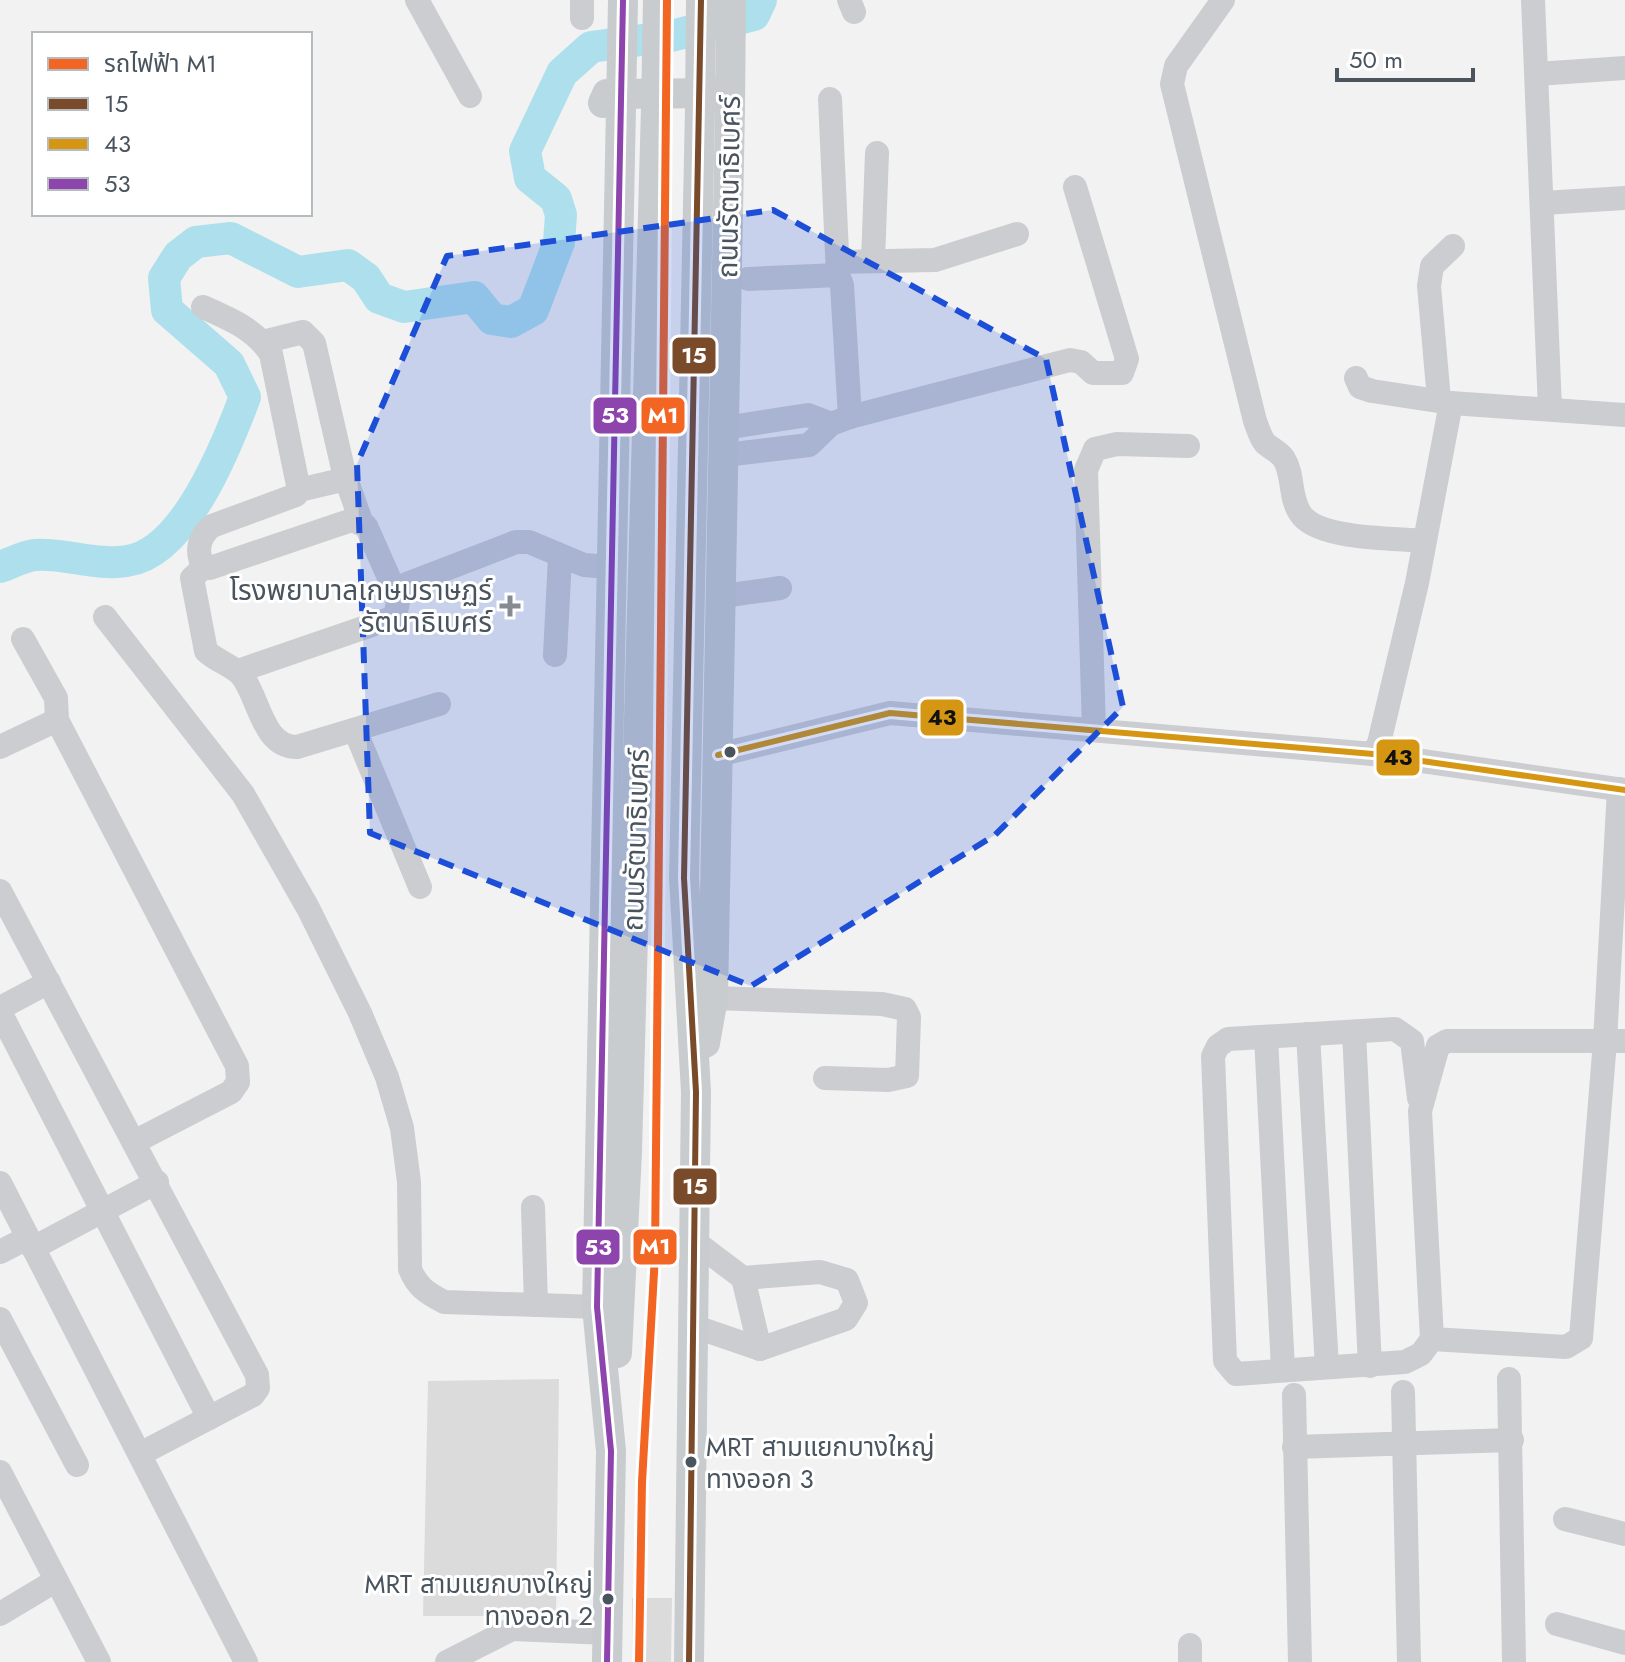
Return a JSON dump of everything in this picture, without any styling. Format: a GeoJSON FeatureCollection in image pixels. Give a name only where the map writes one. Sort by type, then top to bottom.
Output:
{"type":"FeatureCollection","features":[{"type":"Feature","properties":{"kind":"main road","name":"ถนนรัตนาธิเบศร์"},"geometry":{"type":"LineString","coordinates":[[611,1451],[597,1307],[623,0]]}},
{"type":"Feature","properties":{"kind":"main road","name":"ถนนรัตนาธิเบศร์"},"geometry":{"type":"LineString","coordinates":[[607,1648],[611,1451],[627,1152],[658,0]]}},
{"type":"Feature","properties":{"kind":"main road","name":"ถนนรัตนาธิเบศร์"},"geometry":{"type":"LineString","coordinates":[[689,1662],[696,1092],[684,878],[701,0]]}},
{"type":"Feature","properties":{"kind":"main road","name":"ถนนรัตนาธิเบศร์"},"geometry":{"type":"LineString","coordinates":[[696,1092],[713,998],[723,596],[731,0]]}},
{"type":"Feature","properties":{"kind":"main road"},"geometry":{"type":"LineString","coordinates":[[617,411],[599,300],[600,109],[607,94],[741,93],[748,106],[748,298],[725,432]]}},
{"type":"Feature","properties":{"kind":"street"},"geometry":{"type":"LineString","coordinates":[[417,0],[470,96]]}},
{"type":"Feature","properties":{"kind":"street"},"geometry":{"type":"LineString","coordinates":[[1223,0],[1176,66],[1172,84],[1255,421],[1263,441],[1283,457],[1290,472],[1292,496],[1300,514],[1313,526],[1348,534],[1424,541]]}},
{"type":"Feature","properties":{"kind":"street"},"geometry":{"type":"LineString","coordinates":[[1533,0],[1550,409]]}},
{"type":"Feature","properties":{"kind":"street"},"geometry":{"type":"LineString","coordinates":[[1537,74],[1625,68]]}},
{"type":"Feature","properties":{"kind":"street"},"geometry":{"type":"LineString","coordinates":[[830,99],[838,268],[842,285],[840,420]]}},
{"type":"Feature","properties":{"kind":"street"},"geometry":{"type":"LineString","coordinates":[[873,261],[877,153]]}},
{"type":"Feature","properties":{"kind":"street"},"geometry":{"type":"LineString","coordinates":[[725,432],[808,415],[840,420],[1070,360],[1081,362],[1093,373],[1122,373],[1127,359],[1075,187]]}},
{"type":"Feature","properties":{"kind":"street"},"geometry":{"type":"LineString","coordinates":[[1543,203],[1625,198]]}},
{"type":"Feature","properties":{"kind":"street"},"geometry":{"type":"LineString","coordinates":[[748,279],[873,261],[935,260],[1017,234]]}},
{"type":"Feature","properties":{"kind":"street"},"geometry":{"type":"LineString","coordinates":[[1373,754],[1382,729],[1424,541],[1445,401],[1429,286],[1432,266],[1453,246]]}},
{"type":"Feature","properties":{"kind":"street"},"geometry":{"type":"LineString","coordinates":[[203,307],[236,321],[263,342],[271,354],[299,490],[296,495],[212,526],[204,532],[200,540],[204,567]]}},
{"type":"Feature","properties":{"kind":"street"},"geometry":{"type":"LineString","coordinates":[[204,567],[192,578],[206,651],[222,665],[238,671],[395,617],[398,602],[394,589],[361,521],[346,479],[314,343],[309,334],[303,332],[263,342]]}},
{"type":"Feature","properties":{"kind":"street"},"geometry":{"type":"LineString","coordinates":[[1356,378],[1360,387],[1372,391],[1445,401],[1625,415]]}},
{"type":"Feature","properties":{"kind":"street"},"geometry":{"type":"LineString","coordinates":[[1094,729],[1086,470],[1095,449],[1106,446],[1188,446]]}},
{"type":"Feature","properties":{"kind":"street"},"geometry":{"type":"LineString","coordinates":[[299,490],[346,479]]}},
{"type":"Feature","properties":{"kind":"street"},"geometry":{"type":"LineString","coordinates":[[204,567],[210,568],[328,527],[361,521]]}},
{"type":"Feature","properties":{"kind":"street"},"geometry":{"type":"LineString","coordinates":[[394,589],[516,542],[529,542],[584,565],[610,567]]}},
{"type":"Feature","properties":{"kind":"street"},"geometry":{"type":"LineString","coordinates":[[555,655],[560,557]]}},
{"type":"Feature","properties":{"kind":"street"},"geometry":{"type":"LineString","coordinates":[[723,596],[780,588]]}},
{"type":"Feature","properties":{"kind":"street"},"geometry":{"type":"LineString","coordinates":[[105,617],[243,794],[308,908],[360,1013],[387,1077],[402,1128],[409,1182],[410,1269],[414,1281],[423,1291],[444,1302],[597,1307]]}},
{"type":"Feature","properties":{"kind":"street"},"geometry":{"type":"LineString","coordinates":[[23,639],[56,698],[57,720],[237,1066],[238,1082],[231,1092],[136,1141]]}},
{"type":"Feature","properties":{"kind":"street"},"geometry":{"type":"LineString","coordinates":[[238,671],[270,732],[283,745],[297,747],[439,704]]}},
{"type":"Feature","properties":{"kind":"street"},"geometry":{"type":"LineString","coordinates":[[718,755],[890,713],[1373,754],[1622,789],[1615,1041],[1581,1338],[1566,1347],[1432,1339]]}},
{"type":"Feature","properties":{"kind":"street"},"geometry":{"type":"LineString","coordinates":[[0,747],[57,720]]}},
{"type":"Feature","properties":{"kind":"street"},"geometry":{"type":"LineString","coordinates":[[355,730],[420,887]]}},
{"type":"Feature","properties":{"kind":"street"},"geometry":{"type":"LineString","coordinates":[[0,891],[136,1141],[257,1375],[258,1388],[253,1395],[140,1454]]}},
{"type":"Feature","properties":{"kind":"street"},"geometry":{"type":"LineString","coordinates":[[49,982],[0,1010],[209,1418]]}},
{"type":"Feature","properties":{"kind":"street"},"geometry":{"type":"LineString","coordinates":[[713,998],[882,1004],[905,1009],[909,1017],[907,1076],[888,1080],[825,1078]]}},
{"type":"Feature","properties":{"kind":"street"},"geometry":{"type":"LineString","coordinates":[[1395,1029],[1412,1041],[1420,1111],[1432,1339],[1414,1359],[1370,1366],[1236,1374],[1225,1361],[1213,1056],[1218,1046],[1228,1039],[1308,1034],[1395,1029]]}},
{"type":"Feature","properties":{"kind":"street"},"geometry":{"type":"LineString","coordinates":[[1354,1032],[1370,1366]]}},
{"type":"Feature","properties":{"kind":"street"},"geometry":{"type":"LineString","coordinates":[[1308,1034],[1327,1367]]}},
{"type":"Feature","properties":{"kind":"street"},"geometry":{"type":"LineString","coordinates":[[1266,1037],[1283,1369]]}},
{"type":"Feature","properties":{"kind":"street"},"geometry":{"type":"LineString","coordinates":[[1420,1111],[1442,1043],[1615,1041]]}},
{"type":"Feature","properties":{"kind":"street"},"geometry":{"type":"LineString","coordinates":[[0,1252],[30,1243],[104,1211],[157,1182]]}},
{"type":"Feature","properties":{"kind":"street"},"geometry":{"type":"LineString","coordinates":[[0,1183],[246,1662]]}},
{"type":"Feature","properties":{"kind":"street"},"geometry":{"type":"LineString","coordinates":[[533,1207],[536,1305]]}},
{"type":"Feature","properties":{"kind":"street"},"geometry":{"type":"LineString","coordinates":[[694,1241],[743,1278],[760,1349]]}},
{"type":"Feature","properties":{"kind":"street"},"geometry":{"type":"LineString","coordinates":[[693,1326],[760,1349],[846,1319],[856,1303],[847,1280],[831,1273],[743,1278]]}},
{"type":"Feature","properties":{"kind":"street"},"geometry":{"type":"LineString","coordinates":[[0,1319],[77,1465]]}},
{"type":"Feature","properties":{"kind":"street"},"geometry":{"type":"LineString","coordinates":[[1509,1379],[1514,1662]]}},
{"type":"Feature","properties":{"kind":"street"},"geometry":{"type":"LineString","coordinates":[[1403,1392],[1409,1662]]}},
{"type":"Feature","properties":{"kind":"street"},"geometry":{"type":"LineString","coordinates":[[1294,1395],[1300,1662]]}},
{"type":"Feature","properties":{"kind":"street"},"geometry":{"type":"LineString","coordinates":[[1294,1447],[1404,1446],[1512,1440]]}},
{"type":"Feature","properties":{"kind":"street"},"geometry":{"type":"LineString","coordinates":[[0,1472],[99,1662]]}},
{"type":"Feature","properties":{"kind":"street"},"geometry":{"type":"LineString","coordinates":[[1565,1519],[1625,1534]]}},
{"type":"Feature","properties":{"kind":"street"},"geometry":{"type":"LineString","coordinates":[[0,1614],[55,1581]]}},
{"type":"Feature","properties":{"kind":"street"},"geometry":{"type":"LineString","coordinates":[[1557,1624],[1625,1643]]}},
{"type":"Feature","properties":{"kind":"street"},"geometry":{"type":"LineString","coordinates":[[447,1662],[512,1629],[607,1648]]}},
{"type":"Feature","properties":{"kind":"highlighted area"},"geometry":{"type":"Polygon","coordinates":[[[773,210],[1046,359],[1123,707],[995,835],[751,986],[370,833],[357,464],[447,256],[773,210]]]}},
{"type":"Feature","properties":{"kind":"building"},"geometry":{"type":"Polygon","coordinates":[[[559,1379],[556,1616],[423,1616],[428,1381],[559,1379]]]}},
{"type":"Feature","properties":{"kind":"building"},"geometry":{"type":"Polygon","coordinates":[[[632,1598],[672,1598],[671,1662],[632,1662],[632,1598]]]}},
{"type":"Feature","properties":{"kind":"waterway"},"geometry":{"type":"LineString","coordinates":[[0,567],[35,555],[116,562],[148,554],[167,539],[201,494],[245,397],[229,364],[167,310],[164,278],[178,256],[196,242],[231,238],[298,272],[348,265],[366,278],[379,298],[404,307],[474,297],[492,319],[511,322],[533,310],[559,242],[561,215],[556,199],[530,178],[525,151],[562,73],[591,47],[671,36],[754,15],[761,0]]}},
{"type":"Feature","properties":{"kind":"metro line","name":"M1"},"geometry":{"type":"LineString","coordinates":[[639,1662],[642,1482],[655,1255],[667,0]]}},
{"type":"Feature","properties":{"kind":"transit line","name":"53"},"geometry":{"type":"LineString","coordinates":[[607,1662],[611,1451],[597,1307],[623,0]]}},
{"type":"Feature","properties":{"kind":"transit line","name":"15"},"geometry":{"type":"LineString","coordinates":[[689,1662],[696,1092],[684,878],[701,0]]}},
{"type":"Feature","properties":{"kind":"transit line","name":"43"},"geometry":{"type":"LineString","coordinates":[[718,755],[890,713],[1373,754],[1625,790]]}},
{"type":"Feature","properties":{"kind":"place","name":"โรงพยาบาลเกษมราษฏร์ รัตนาธิเบศร์"},"geometry":{"type":"Point","coordinates":[510,606]}},
{"type":"Feature","properties":{"kind":"place","name":"MRT สามแยกบางใหญ่ ทางออก 3"},"geometry":{"type":"Point","coordinates":[691,1462]}},
{"type":"Feature","properties":{"kind":"place","name":"MRT สามแยกบางใหญ่ ทางออก 2"},"geometry":{"type":"Point","coordinates":[608,1599]}}]}
